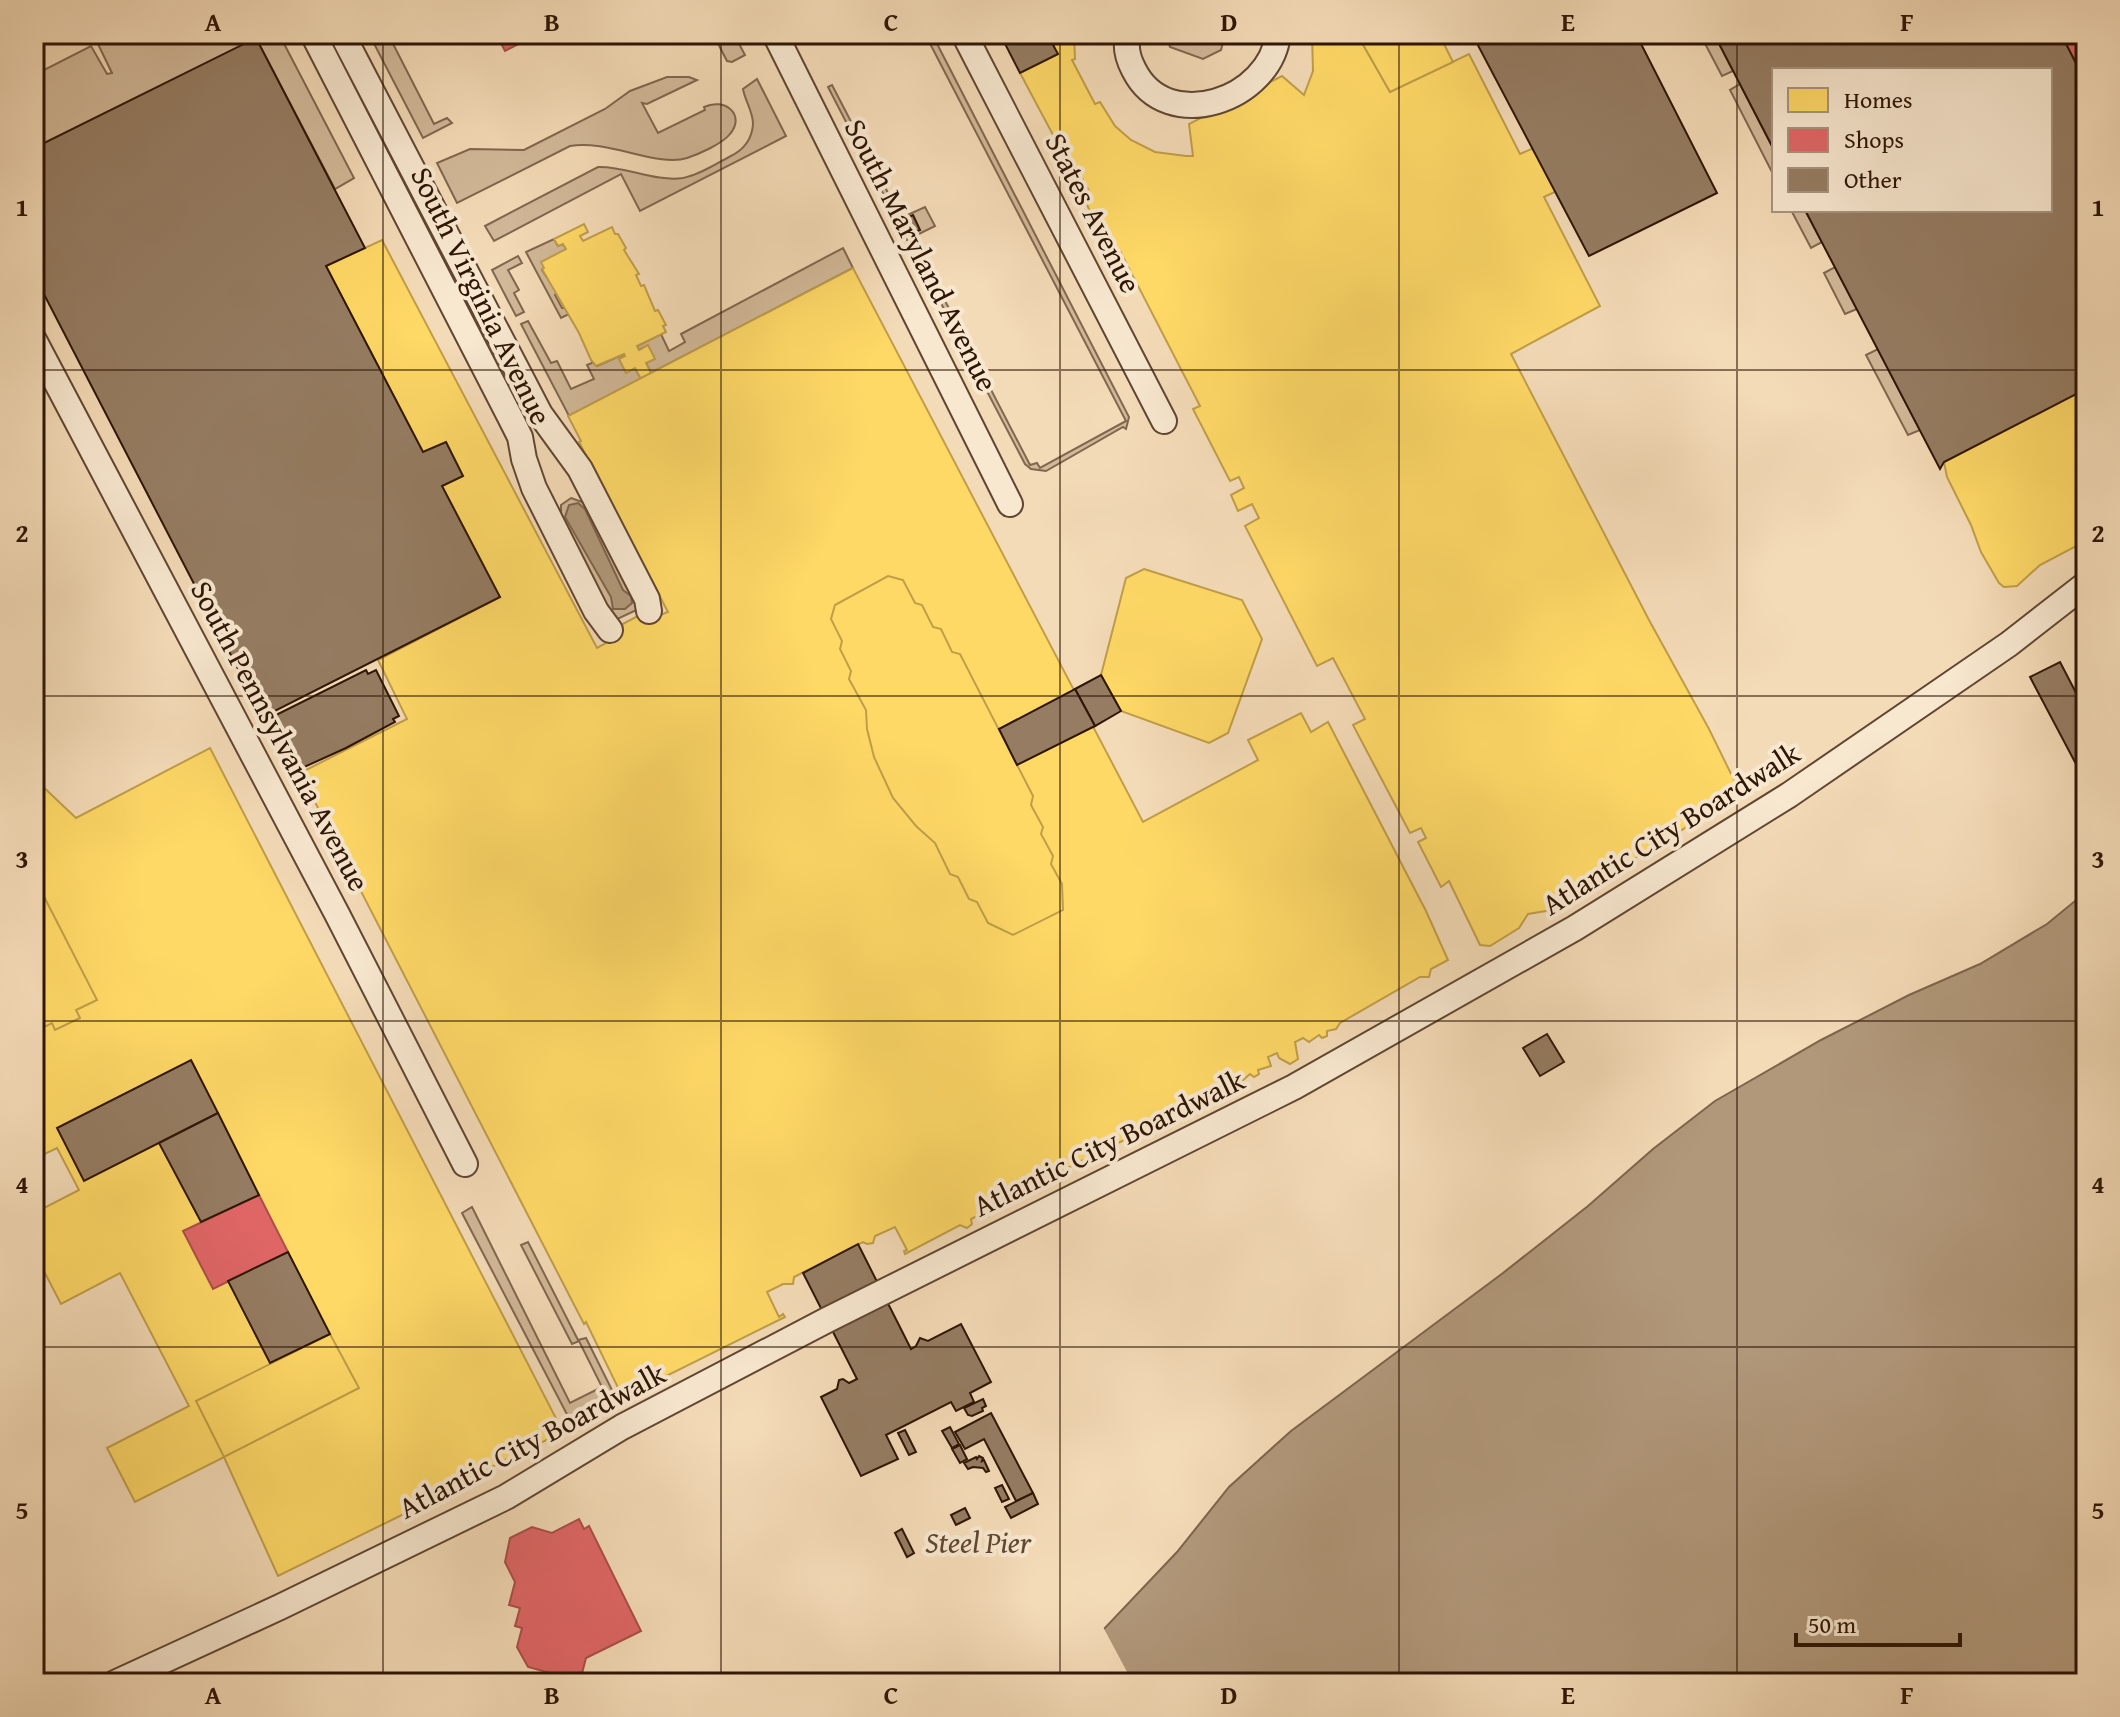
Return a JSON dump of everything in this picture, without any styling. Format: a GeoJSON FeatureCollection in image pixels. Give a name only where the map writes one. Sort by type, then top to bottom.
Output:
{"type":"FeatureCollection","features":[{"type":"Feature","properties":{"kind":"street","name":"South Virginia Avenue"},"geometry":{"type":"LineString","coordinates":[[313,34],[520,437],[534,488],[596,611],[610,630]]}},
{"type":"Feature","properties":{"kind":"street","name":"South Virginia Avenue"},"geometry":{"type":"LineString","coordinates":[[342,34],[540,414],[580,469],[647,599],[649,611]]}},
{"type":"Feature","properties":{"kind":"street","name":"South Maryland Avenue"},"geometry":{"type":"LineString","coordinates":[[775,34],[1010,504]]}},
{"type":"Feature","properties":{"kind":"street","name":"States Avenue"},"geometry":{"type":"LineString","coordinates":[[964,34],[1164,421]]}},
{"type":"Feature","properties":{"kind":"street"},"geometry":{"type":"LineString","coordinates":[[1128,34],[1127,50],[1137,77],[1152,93],[1177,105],[1216,101],[1240,91],[1259,78],[1269,66],[1278,34]]}},
{"type":"Feature","properties":{"kind":"street","name":"South Pennsylvania Avenue"},"geometry":{"type":"LineString","coordinates":[[34,340],[337,914],[465,1164]]}},
{"type":"Feature","properties":{"kind":"street","name":"Atlantic City Boardwalk"},"geometry":{"type":"LineString","coordinates":[[115,1683],[506,1497],[622,1427],[816,1325],[1308,1079],[1575,928],[1789,795],[2009,644],[2086,584]]}},
{"type":"Feature","properties":{"kind":"shaded area"},"geometry":{"type":"Polygon","coordinates":[[[113,34],[279,34],[354,178],[335,189],[256,38],[34,148],[34,75],[91,46],[107,74],[112,73],[97,42],[113,34]]]}},
{"type":"Feature","properties":{"kind":"shaded area"},"geometry":{"type":"Polygon","coordinates":[[[369,34],[388,34],[434,124],[447,118],[452,123],[423,138],[369,34]]]}},
{"type":"Feature","properties":{"kind":"shaded area"},"geometry":{"type":"Polygon","coordinates":[[[713,34],[734,34],[745,55],[732,62],[727,61],[713,34]]]}},
{"type":"Feature","properties":{"kind":"shaded area"},"geometry":{"type":"Polygon","coordinates":[[[925,34],[932,34],[1129,417],[1126,429],[1123,427],[1046,471],[1031,469],[1025,464],[922,267],[926,264],[1030,465],[1037,463],[1040,468],[1126,421],[925,34]]]}},
{"type":"Feature","properties":{"kind":"shaded area"},"geometry":{"type":"Polygon","coordinates":[[[1170,34],[1225,34],[1221,50],[1203,59],[1170,47],[1170,34]]]}},
{"type":"Feature","properties":{"kind":"shaded area"},"geometry":{"type":"Polygon","coordinates":[[[1700,34],[1714,34],[1733,71],[1722,76],[1700,34]]]}},
{"type":"Feature","properties":{"kind":"shaded area"},"geometry":{"type":"Polygon","coordinates":[[[667,77],[697,80],[647,104],[642,103],[658,133],[705,110],[704,107],[719,104],[734,114],[736,120],[730,134],[704,151],[675,160],[600,146],[570,146],[457,203],[437,163],[470,149],[524,150],[605,109],[630,91],[667,77]]]}},
{"type":"Feature","properties":{"kind":"shaded area"},"geometry":{"type":"Polygon","coordinates":[[[757,79],[786,136],[640,211],[621,174],[494,241],[485,226],[598,167],[672,179],[701,172],[738,152],[746,144],[753,119],[743,89],[757,79]]]}},
{"type":"Feature","properties":{"kind":"shaded area"},"geometry":{"type":"Polygon","coordinates":[[[1740,84],[1772,146],[1772,172],[1730,90],[1740,84]]]}},
{"type":"Feature","properties":{"kind":"shaded area"},"geometry":{"type":"Polygon","coordinates":[[[832,85],[901,218],[925,207],[935,226],[907,240],[828,87],[832,85]]]}},
{"type":"Feature","properties":{"kind":"shaded area"},"geometry":{"type":"Polygon","coordinates":[[[1792,212],[1806,212],[1822,242],[1811,248],[1792,212]]]}},
{"type":"Feature","properties":{"kind":"shaded area"},"geometry":{"type":"Polygon","coordinates":[[[554,239],[558,246],[563,244],[566,249],[542,270],[557,293],[555,295],[562,308],[569,314],[561,318],[526,252],[554,239]]]}},
{"type":"Feature","properties":{"kind":"shaded area"},"geometry":{"type":"Polygon","coordinates":[[[843,248],[853,268],[651,373],[646,363],[647,346],[639,350],[637,346],[661,334],[669,351],[685,342],[681,334],[843,248]]]}},
{"type":"Feature","properties":{"kind":"shaded area"},"geometry":{"type":"Polygon","coordinates":[[[518,256],[522,263],[508,270],[519,290],[514,293],[524,312],[516,316],[492,270],[518,256]]]}},
{"type":"Feature","properties":{"kind":"shaded area"},"geometry":{"type":"Polygon","coordinates":[[[1835,267],[1857,309],[1845,314],[1824,273],[1835,267]]]}},
{"type":"Feature","properties":{"kind":"shaded area"},"geometry":{"type":"Polygon","coordinates":[[[528,321],[551,363],[557,361],[571,389],[594,379],[587,365],[594,362],[597,366],[624,354],[620,359],[626,372],[635,368],[641,379],[569,416],[521,324],[528,321]]]}},
{"type":"Feature","properties":{"kind":"shaded area"},"geometry":{"type":"Polygon","coordinates":[[[1878,349],[1920,430],[1908,435],[1866,355],[1878,349]]]}},
{"type":"Feature","properties":{"kind":"shaded area"},"geometry":{"type":"Polygon","coordinates":[[[571,498],[585,503],[643,607],[613,621],[561,515],[561,505],[571,498]]]}},
{"type":"Feature","properties":{"kind":"shaded area"},"geometry":{"type":"Polygon","coordinates":[[[578,503],[585,509],[623,590],[631,596],[632,603],[625,609],[613,609],[611,597],[565,517],[569,505],[578,503]]]}},
{"type":"Feature","properties":{"kind":"shaded area"},"geometry":{"type":"Polygon","coordinates":[[[2086,892],[2086,1683],[988,1683],[1104,1629],[1177,1552],[1229,1487],[1291,1431],[1503,1273],[1715,1101],[1821,1040],[1909,995],[1980,964],[2047,924],[2086,892]]]}},
{"type":"Feature","properties":{"kind":"shaded area"},"geometry":{"type":"Polygon","coordinates":[[[472,1207],[570,1403],[602,1387],[579,1341],[572,1344],[521,1245],[528,1242],[578,1340],[586,1338],[618,1402],[573,1426],[462,1213],[472,1207]]]}},
{"type":"Feature","properties":{"kind":"pier"},"geometry":{"type":"Polygon","coordinates":[[[1102,1625],[1133,1683],[984,1683],[987,1679],[1102,1625]]]}},
{"type":"Feature","properties":{"kind":"building: Homes"},"geometry":{"type":"Polygon","coordinates":[[[1063,34],[1074,34],[1075,59],[1072,60],[1095,104],[1100,102],[1115,126],[1131,140],[1155,152],[1186,156],[1193,156],[1189,124],[1282,76],[1304,95],[1313,71],[1312,34],[1357,34],[1390,92],[1469,54],[1520,154],[1538,146],[1561,189],[1544,197],[1600,306],[1511,354],[1709,729],[1738,788],[1736,801],[1700,819],[1601,879],[1583,883],[1569,900],[1552,910],[1528,914],[1519,928],[1490,946],[1480,945],[1449,881],[1441,887],[1418,842],[1426,838],[1421,828],[1410,833],[1353,725],[1365,719],[1333,658],[1317,666],[1245,526],[1259,518],[1252,504],[1238,511],[1231,495],[1244,488],[1239,477],[1230,481],[1193,409],[1200,406],[1119,249],[1111,253],[1083,197],[1090,193],[1073,161],[1068,163],[1020,73],[1058,54],[1053,45],[1065,39],[1063,34]]]}},
{"type":"Feature","properties":{"kind":"building: Homes"},"geometry":{"type":"Polygon","coordinates":[[[1357,34],[1439,34],[1453,62],[1390,92],[1357,34]]]}},
{"type":"Feature","properties":{"kind":"building: Homes"},"geometry":{"type":"Polygon","coordinates":[[[2061,34],[2086,34],[2086,83],[2061,34]]]}},
{"type":"Feature","properties":{"kind":"building: Homes"},"geometry":{"type":"Polygon","coordinates":[[[584,224],[588,232],[580,236],[583,241],[612,227],[618,234],[639,274],[636,275],[641,286],[644,285],[655,311],[658,310],[666,325],[663,326],[666,332],[637,346],[639,350],[648,345],[655,359],[646,363],[651,373],[641,379],[635,368],[626,373],[619,359],[624,354],[596,366],[542,269],[541,262],[566,249],[563,244],[558,246],[554,239],[584,224]]]}},
{"type":"Feature","properties":{"kind":"building: Homes"},"geometry":{"type":"Polygon","coordinates":[[[382,240],[597,648],[608,642],[606,639],[617,627],[651,609],[658,616],[668,612],[568,416],[853,268],[1143,822],[1258,760],[1248,740],[1301,713],[1311,732],[1328,722],[1426,911],[1448,960],[1431,969],[1429,977],[1420,977],[1340,1023],[1336,1029],[1327,1031],[1327,1036],[1322,1038],[1319,1035],[1309,1042],[1303,1038],[1295,1042],[1298,1059],[1290,1064],[1279,1058],[1277,1053],[1268,1057],[1271,1066],[1258,1070],[1259,1074],[1254,1077],[1250,1074],[1242,1081],[1150,1125],[1136,1134],[1135,1141],[1124,1140],[1116,1144],[1114,1152],[1105,1149],[1058,1173],[1056,1182],[1046,1180],[1038,1184],[1037,1192],[1024,1191],[1026,1194],[1013,1204],[991,1209],[989,1216],[984,1218],[979,1215],[971,1219],[972,1224],[967,1228],[960,1225],[905,1254],[907,1250],[895,1227],[875,1236],[873,1243],[863,1242],[794,1277],[793,1284],[783,1284],[767,1292],[779,1317],[783,1314],[785,1317],[624,1400],[300,773],[407,719],[378,660],[500,597],[442,486],[463,476],[446,442],[423,452],[326,266],[382,240]]]}},
{"type":"Feature","properties":{"kind":"building: Homes"},"geometry":{"type":"Polygon","coordinates":[[[2086,389],[2086,541],[2040,565],[2017,586],[2004,587],[1981,552],[1947,477],[1944,462],[2086,389]]]}},
{"type":"Feature","properties":{"kind":"building: Homes"},"geometry":{"type":"Polygon","coordinates":[[[1144,569],[1242,600],[1262,639],[1228,733],[1209,743],[1121,711],[1101,675],[1126,578],[1144,569]]]}},
{"type":"Feature","properties":{"kind":"building: Homes"},"geometry":{"type":"Polygon","coordinates":[[[888,576],[903,580],[915,603],[922,605],[933,627],[941,629],[952,652],[960,654],[1033,796],[1031,805],[1043,827],[1041,834],[1053,856],[1051,864],[1062,884],[1063,910],[1013,935],[988,923],[977,902],[969,899],[958,877],[950,874],[935,843],[893,798],[874,757],[866,710],[849,679],[851,671],[840,649],[842,641],[831,619],[835,605],[888,576]]]}},
{"type":"Feature","properties":{"kind":"building: Homes"},"geometry":{"type":"Polygon","coordinates":[[[210,748],[563,1432],[278,1576],[224,1457],[135,1502],[107,1448],[189,1406],[120,1273],[61,1304],[34,1252],[34,1213],[79,1190],[57,1148],[34,1159],[34,783],[37,781],[76,818],[210,748]]]}},
{"type":"Feature","properties":{"kind":"building: Homes"},"geometry":{"type":"Polygon","coordinates":[[[34,877],[97,1000],[76,1010],[80,1018],[55,1030],[52,1023],[34,1032],[34,877]]]}},
{"type":"Feature","properties":{"kind":"building: Homes"},"geometry":{"type":"Polygon","coordinates":[[[330,1334],[359,1388],[224,1457],[196,1401],[330,1334]]]}},
{"type":"Feature","properties":{"kind":"building: Shops"},"geometry":{"type":"Polygon","coordinates":[[[496,34],[538,34],[505,51],[496,34]]]}},
{"type":"Feature","properties":{"kind":"building: Shops"},"geometry":{"type":"Polygon","coordinates":[[[2061,34],[2086,34],[2086,83],[2061,34]]]}},
{"type":"Feature","properties":{"kind":"building: Shops"},"geometry":{"type":"Polygon","coordinates":[[[259,1195],[288,1252],[213,1289],[183,1231],[259,1195]]]}},
{"type":"Feature","properties":{"kind":"building: Shops"},"geometry":{"type":"Polygon","coordinates":[[[579,1519],[584,1529],[589,1526],[641,1631],[586,1658],[580,1681],[528,1667],[517,1647],[522,1628],[515,1626],[520,1608],[509,1605],[515,1582],[505,1562],[510,1538],[532,1527],[552,1533],[579,1519]]]}},
{"type":"Feature","properties":{"kind":"building: Other"},"geometry":{"type":"Polygon","coordinates":[[[1000,34],[1063,34],[1065,39],[1053,45],[1058,54],[1020,73],[1000,34]]]}},
{"type":"Feature","properties":{"kind":"building: Other"},"geometry":{"type":"Polygon","coordinates":[[[1472,34],[1636,34],[1717,193],[1589,256],[1472,34]]]}},
{"type":"Feature","properties":{"kind":"building: Other"},"geometry":{"type":"Polygon","coordinates":[[[1714,34],[2061,34],[2086,83],[2086,389],[1944,462],[1940,469],[1806,212],[2052,212],[2052,68],[1772,68],[1772,146],[1714,34]]]}},
{"type":"Feature","properties":{"kind":"building: Other"},"geometry":{"type":"Polygon","coordinates":[[[256,38],[365,248],[326,266],[423,452],[446,442],[463,476],[442,486],[500,597],[263,717],[34,275],[34,148],[256,38]]]}},
{"type":"Feature","properties":{"kind":"building: Other"},"geometry":{"type":"Polygon","coordinates":[[[913,215],[920,230],[909,235],[902,220],[913,215]]]}},
{"type":"Feature","properties":{"kind":"building: Other"},"geometry":{"type":"Polygon","coordinates":[[[2060,662],[2086,712],[2086,783],[2030,677],[2060,662]]]}},
{"type":"Feature","properties":{"kind":"building: Other"},"geometry":{"type":"Polygon","coordinates":[[[366,670],[368,674],[376,670],[399,716],[393,719],[395,722],[302,768],[300,764],[295,767],[276,738],[278,736],[271,723],[276,720],[274,716],[366,670]]]}},
{"type":"Feature","properties":{"kind":"building: Other"},"geometry":{"type":"Polygon","coordinates":[[[1101,675],[1121,711],[1095,726],[1075,689],[1101,675]]]}},
{"type":"Feature","properties":{"kind":"building: Other"},"geometry":{"type":"Polygon","coordinates":[[[1075,689],[1095,726],[1017,765],[999,729],[1075,689]]]}},
{"type":"Feature","properties":{"kind":"building: Other"},"geometry":{"type":"Polygon","coordinates":[[[1547,1034],[1564,1062],[1540,1076],[1523,1048],[1547,1034]]]}},
{"type":"Feature","properties":{"kind":"building: Other"},"geometry":{"type":"Polygon","coordinates":[[[191,1060],[218,1113],[84,1181],[57,1128],[191,1060]]]}},
{"type":"Feature","properties":{"kind":"building: Other"},"geometry":{"type":"Polygon","coordinates":[[[218,1113],[259,1195],[201,1222],[159,1143],[218,1113]]]}},
{"type":"Feature","properties":{"kind":"building: Other"},"geometry":{"type":"Polygon","coordinates":[[[858,1244],[911,1349],[920,1338],[928,1341],[961,1324],[991,1382],[970,1393],[974,1402],[956,1411],[951,1402],[886,1435],[898,1459],[861,1476],[821,1397],[837,1389],[839,1380],[849,1383],[857,1379],[803,1273],[858,1244]]]}},
{"type":"Feature","properties":{"kind":"building: Other"},"geometry":{"type":"Polygon","coordinates":[[[288,1252],[330,1334],[270,1363],[228,1281],[288,1252]]]}},
{"type":"Feature","properties":{"kind":"building: Other"},"geometry":{"type":"Polygon","coordinates":[[[983,1399],[986,1406],[982,1408],[983,1411],[968,1415],[964,1408],[983,1399]]]}},
{"type":"Feature","properties":{"kind":"building: Other"},"geometry":{"type":"Polygon","coordinates":[[[991,1413],[1033,1493],[1016,1501],[984,1439],[965,1449],[955,1432],[991,1413]]]}},
{"type":"Feature","properties":{"kind":"building: Other"},"geometry":{"type":"Polygon","coordinates":[[[950,1427],[959,1444],[952,1448],[942,1431],[950,1427]]]}},
{"type":"Feature","properties":{"kind":"building: Other"},"geometry":{"type":"Polygon","coordinates":[[[905,1430],[916,1452],[909,1455],[898,1433],[905,1430]]]}},
{"type":"Feature","properties":{"kind":"building: Other"},"geometry":{"type":"Polygon","coordinates":[[[960,1445],[967,1459],[960,1463],[952,1449],[960,1445]]]}},
{"type":"Feature","properties":{"kind":"building: Other"},"geometry":{"type":"Polygon","coordinates":[[[979,1456],[989,1471],[973,1467],[968,1469],[964,1463],[979,1456]]]}},
{"type":"Feature","properties":{"kind":"building: Other"},"geometry":{"type":"Polygon","coordinates":[[[1002,1485],[1009,1499],[1002,1502],[995,1488],[1002,1485]]]}},
{"type":"Feature","properties":{"kind":"building: Other"},"geometry":{"type":"Polygon","coordinates":[[[1033,1493],[1038,1504],[1011,1518],[1005,1507],[1033,1493]]]}},
{"type":"Feature","properties":{"kind":"building: Other"},"geometry":{"type":"Polygon","coordinates":[[[965,1508],[970,1518],[956,1525],[951,1515],[965,1508]]]}},
{"type":"Feature","properties":{"kind":"building: Other"},"geometry":{"type":"Polygon","coordinates":[[[902,1529],[914,1553],[907,1557],[895,1533],[902,1529]]]}},
{"type":"Feature","properties":{"kind":"park label","name":"Steel Pier"},"geometry":{"type":"Point","coordinates":[978,1543]}}]}
